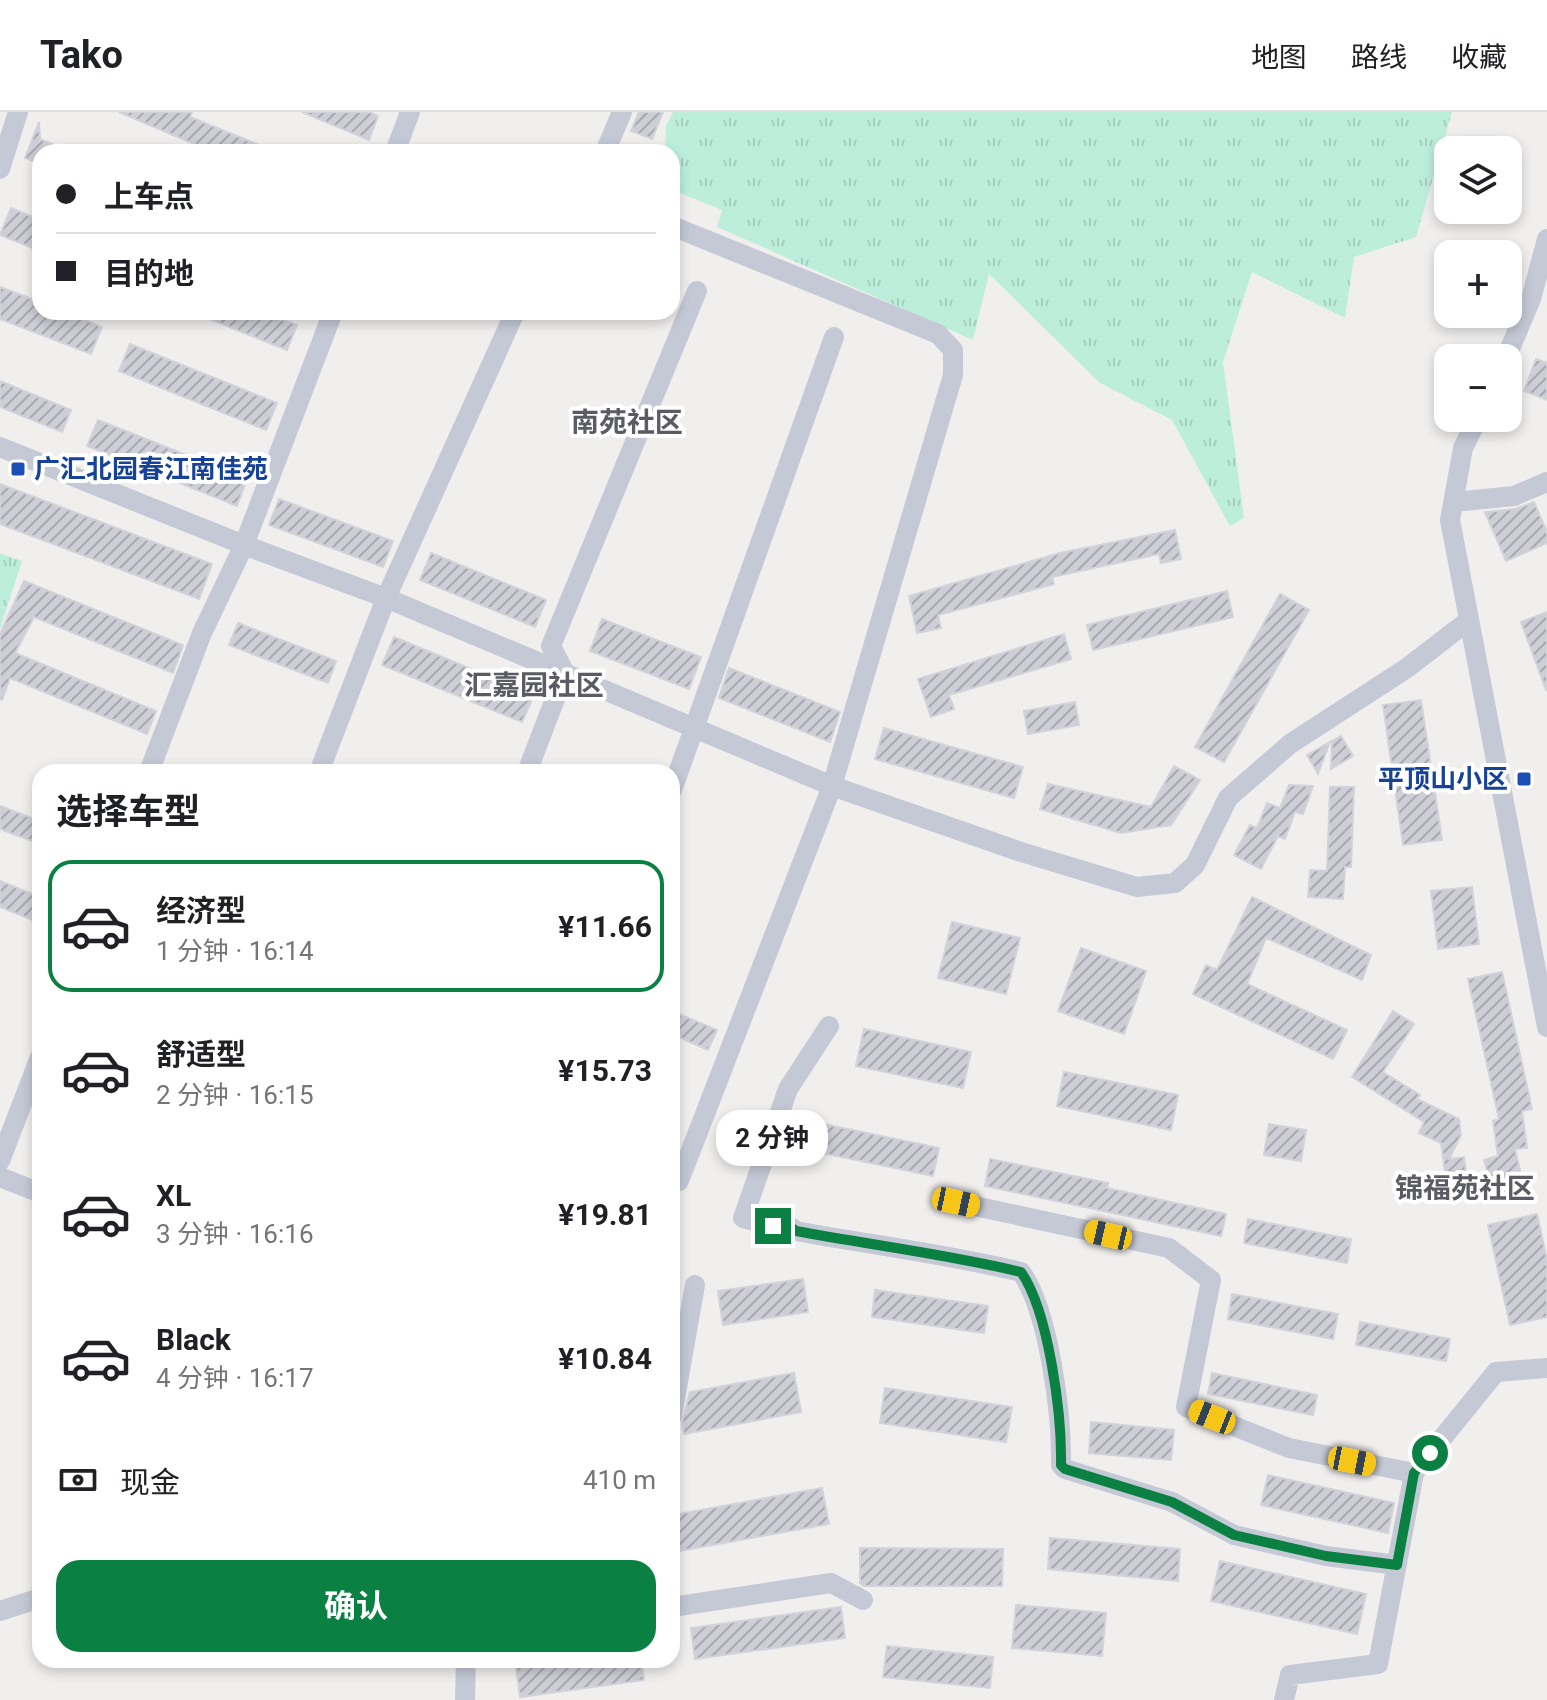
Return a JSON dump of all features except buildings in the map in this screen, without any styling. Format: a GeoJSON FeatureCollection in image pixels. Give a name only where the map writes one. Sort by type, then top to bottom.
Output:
{"type":"FeatureCollection","features":[{"type":"Feature","properties":{"kind":"street"},"geometry":{"type":"LineString","coordinates":[[0,169],[18,112]]}},
{"type":"Feature","properties":{"kind":"street"},"geometry":{"type":"LineString","coordinates":[[398,144],[410,112]]}},
{"type":"Feature","properties":{"kind":"street"},"geometry":{"type":"LineString","coordinates":[[608,144],[622,112]]}},
{"type":"Feature","properties":{"kind":"street"},"geometry":{"type":"LineString","coordinates":[[680,229],[938,334],[953,350],[953,375],[832,786],[680,1178]]}},
{"type":"Feature","properties":{"kind":"street"},"geometry":{"type":"LineString","coordinates":[[1512,344],[1531,299],[1547,239]]}},
{"type":"Feature","properties":{"kind":"street"},"geometry":{"type":"LineString","coordinates":[[530,764],[565,673],[551,646],[697,291]]}},
{"type":"Feature","properties":{"kind":"street"},"geometry":{"type":"LineString","coordinates":[[152,764],[202,633],[244,545],[330,320]]}},
{"type":"Feature","properties":{"kind":"street"},"geometry":{"type":"LineString","coordinates":[[322,764],[386,598],[511,320]]}},
{"type":"Feature","properties":{"kind":"street"},"geometry":{"type":"LineString","coordinates":[[680,769],[834,337]]}},
{"type":"Feature","properties":{"kind":"street"},"geometry":{"type":"LineString","coordinates":[[1471,432],[1463,448],[1450,520],[1547,1027]]}},
{"type":"Feature","properties":{"kind":"street"},"geometry":{"type":"LineString","coordinates":[[0,447],[386,598],[832,786],[1021,852],[1137,887],[1175,883],[1195,865],[1228,798],[1290,744],[1407,668],[1468,621]]}},
{"type":"Feature","properties":{"kind":"street"},"geometry":{"type":"LineString","coordinates":[[1454,502],[1514,496],[1547,482]]}},
{"type":"Feature","properties":{"kind":"street"},"geometry":{"type":"LineString","coordinates":[[829,1026],[788,1089],[743,1218],[773,1226],[784,1222],[796,1231],[930,1255],[964,1258],[1021,1272],[1030,1285],[1045,1338],[1059,1406],[1061,1465],[1065,1469],[1172,1502],[1234,1535],[1326,1556],[1397,1565]]}},
{"type":"Feature","properties":{"kind":"street"},"geometry":{"type":"LineString","coordinates":[[0,1161],[32,1078]]}},
{"type":"Feature","properties":{"kind":"street"},"geometry":{"type":"LineString","coordinates":[[0,1177],[32,1190]]}},
{"type":"Feature","properties":{"kind":"street"},"geometry":{"type":"LineString","coordinates":[[956,1202],[1169,1248],[1211,1280],[1186,1407],[1289,1448],[1414,1473]]}},
{"type":"Feature","properties":{"kind":"street"},"geometry":{"type":"LineString","coordinates":[[680,1370],[695,1285]]}},
{"type":"Feature","properties":{"kind":"street"},"geometry":{"type":"LineString","coordinates":[[1284,1700],[1290,1675],[1378,1664],[1414,1473],[1496,1372],[1547,1368]]}},
{"type":"Feature","properties":{"kind":"street"},"geometry":{"type":"LineString","coordinates":[[680,1606],[831,1583],[863,1600]]}},
{"type":"Feature","properties":{"kind":"street"},"geometry":{"type":"LineString","coordinates":[[0,1611],[32,1601]]}},
{"type":"Feature","properties":{"kind":"street"},"geometry":{"type":"LineString","coordinates":[[465,1700],[466,1668]]}},
{"type":"Feature","properties":{"kind":"green space"},"geometry":{"type":"Polygon","coordinates":[[[673,112],[1452,112],[1445,136],[1434,136],[1434,174],[1416,237],[1354,257],[1345,318],[1252,272],[1223,362],[1244,518],[1230,526],[1172,420],[1100,383],[989,274],[973,340],[717,227],[722,210],[680,193],[680,144],[665,144],[666,126],[673,112]]]}},
{"type":"Feature","properties":{"kind":"green space"},"geometry":{"type":"Polygon","coordinates":[[[0,553],[22,561],[0,629],[0,553]]]}},
{"type":"Feature","properties":{"kind":"place","name":"广汇北园春江南佳苑"},"geometry":{"type":"Point","coordinates":[18,469]}},
{"type":"Feature","properties":{"kind":"place","name":"平顶山小区"},"geometry":{"type":"Point","coordinates":[1524,779]}},
{"type":"Feature","properties":{"kind":"district","name":"南苑社区"},"geometry":{"type":"Point","coordinates":[627,422]}},
{"type":"Feature","properties":{"kind":"district","name":"汇嘉园社区"},"geometry":{"type":"Point","coordinates":[534,685]}},
{"type":"Feature","properties":{"kind":"district","name":"锦福苑社区"},"geometry":{"type":"Point","coordinates":[1465,1188]}},
{"type":"Feature","properties":{"kind":"route"},"geometry":{"type":"LineString","coordinates":[[773,1226],[784,1222],[796,1231],[930,1255],[964,1258],[1021,1272],[1030,1285],[1045,1338],[1059,1406],[1061,1465],[1065,1469],[1172,1502],[1234,1535],[1326,1556],[1397,1565],[1414,1473],[1430,1453]]}}]}
